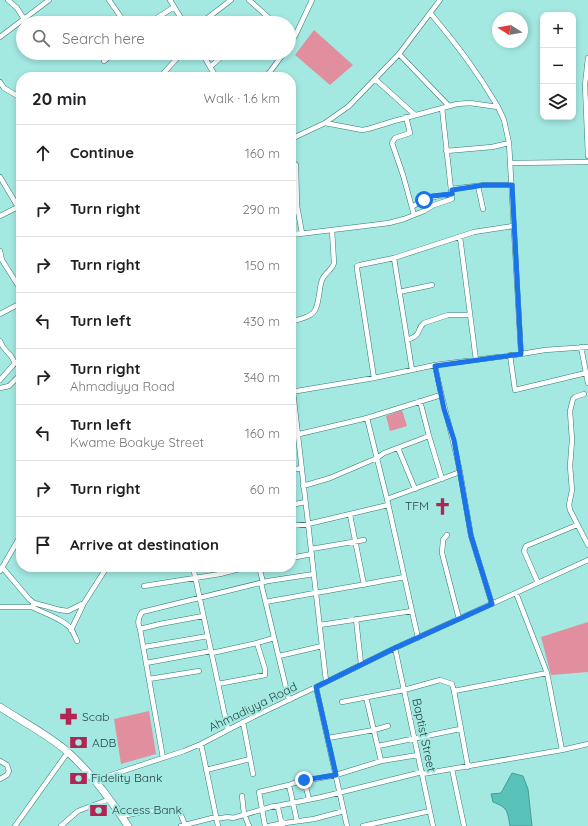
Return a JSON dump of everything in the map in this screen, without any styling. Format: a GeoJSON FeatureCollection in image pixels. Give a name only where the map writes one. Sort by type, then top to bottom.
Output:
{"type":"FeatureCollection","features":[{"type":"Feature","properties":{"kind":"highway"},"geometry":{"type":"LineString","coordinates":[[0,707],[68,752],[96,780],[128,826]]}},
{"type":"Feature","properties":{"kind":"street"},"geometry":{"type":"LineString","coordinates":[[8,0],[22,16]]}},
{"type":"Feature","properties":{"kind":"street"},"geometry":{"type":"LineString","coordinates":[[28,16],[49,0]]}},
{"type":"Feature","properties":{"kind":"street"},"geometry":{"type":"LineString","coordinates":[[109,0],[120,16]]}},
{"type":"Feature","properties":{"kind":"street"},"geometry":{"type":"LineString","coordinates":[[170,0],[179,16]]}},
{"type":"Feature","properties":{"kind":"street"},"geometry":{"type":"LineString","coordinates":[[210,16],[231,0]]}},
{"type":"Feature","properties":{"kind":"street"},"geometry":{"type":"LineString","coordinates":[[249,0],[267,16]]}},
{"type":"Feature","properties":{"kind":"street"},"geometry":{"type":"LineString","coordinates":[[296,34],[312,0]]}},
{"type":"Feature","properties":{"kind":"street"},"geometry":{"type":"LineString","coordinates":[[296,138],[325,123],[349,106],[399,54],[431,14],[440,0]]}},
{"type":"Feature","properties":{"kind":"street"},"geometry":{"type":"LineString","coordinates":[[161,16],[174,8]]}},
{"type":"Feature","properties":{"kind":"street"},"geometry":{"type":"LineString","coordinates":[[431,14],[466,56],[483,81],[504,120],[509,143],[511,163],[513,226],[521,354]]}},
{"type":"Feature","properties":{"kind":"street"},"geometry":{"type":"LineString","coordinates":[[0,37],[16,25]]}},
{"type":"Feature","properties":{"kind":"street"},"geometry":{"type":"LineString","coordinates":[[399,54],[450,106]]}},
{"type":"Feature","properties":{"kind":"street"},"geometry":{"type":"LineString","coordinates":[[588,58],[584,85],[588,156]]}},
{"type":"Feature","properties":{"kind":"street"},"geometry":{"type":"LineString","coordinates":[[165,72],[176,60]]}},
{"type":"Feature","properties":{"kind":"street"},"geometry":{"type":"LineString","coordinates":[[206,60],[213,72]]}},
{"type":"Feature","properties":{"kind":"street"},"geometry":{"type":"LineString","coordinates":[[210,66],[217,60]]}},
{"type":"Feature","properties":{"kind":"street"},"geometry":{"type":"LineString","coordinates":[[270,72],[279,60]]}},
{"type":"Feature","properties":{"kind":"street"},"geometry":{"type":"LineString","coordinates":[[375,79],[415,115]]}},
{"type":"Feature","properties":{"kind":"street"},"geometry":{"type":"LineString","coordinates":[[0,82],[4,88],[16,95]]}},
{"type":"Feature","properties":{"kind":"street"},"geometry":{"type":"LineString","coordinates":[[325,123],[362,130],[374,128],[406,117],[464,103],[498,107]]}},
{"type":"Feature","properties":{"kind":"street"},"geometry":{"type":"LineString","coordinates":[[296,234],[389,223],[404,219],[424,211],[434,205],[452,199],[442,108]]}},
{"type":"Feature","properties":{"kind":"street"},"geometry":{"type":"LineString","coordinates":[[406,117],[410,133],[395,138],[392,143],[414,215]]}},
{"type":"Feature","properties":{"kind":"street"},"geometry":{"type":"LineString","coordinates":[[446,151],[492,147],[509,143]]}},
{"type":"Feature","properties":{"kind":"street"},"geometry":{"type":"LineString","coordinates":[[511,163],[588,162]]}},
{"type":"Feature","properties":{"kind":"street"},"geometry":{"type":"LineString","coordinates":[[296,165],[298,206],[302,233]]}},
{"type":"Feature","properties":{"kind":"street"},"geometry":{"type":"LineString","coordinates":[[0,177],[16,200]]}},
{"type":"Feature","properties":{"kind":"street"},"geometry":{"type":"LineString","coordinates":[[412,207],[432,196],[478,186],[512,185]]}},
{"type":"Feature","properties":{"kind":"street"},"geometry":{"type":"LineString","coordinates":[[478,186],[483,209]]}},
{"type":"Feature","properties":{"kind":"street"},"geometry":{"type":"LineString","coordinates":[[0,216],[16,208]]}},
{"type":"Feature","properties":{"kind":"street"},"geometry":{"type":"LineString","coordinates":[[374,378],[357,266],[394,258],[485,230],[513,226]]}},
{"type":"Feature","properties":{"kind":"street"},"geometry":{"type":"LineString","coordinates":[[296,320],[312,315],[315,312],[321,281],[333,268],[332,230]]}},
{"type":"Feature","properties":{"kind":"street"},"geometry":{"type":"LineString","coordinates":[[460,237],[476,360]]}},
{"type":"Feature","properties":{"kind":"street"},"geometry":{"type":"LineString","coordinates":[[0,251],[2,260],[16,282]]}},
{"type":"Feature","properties":{"kind":"street"},"geometry":{"type":"LineString","coordinates":[[394,258],[412,370]]}},
{"type":"Feature","properties":{"kind":"street"},"geometry":{"type":"LineString","coordinates":[[399,292],[432,285]]}},
{"type":"Feature","properties":{"kind":"street"},"geometry":{"type":"LineString","coordinates":[[0,314],[16,306]]}},
{"type":"Feature","properties":{"kind":"street"},"geometry":{"type":"LineString","coordinates":[[407,340],[416,336],[424,323],[448,315],[470,314]]}},
{"type":"Feature","properties":{"kind":"street"},"geometry":{"type":"LineString","coordinates":[[0,341],[15,363],[0,380]]}},
{"type":"Feature","properties":{"kind":"street"},"geometry":{"type":"LineString","coordinates":[[296,390],[374,378],[435,366],[544,350],[588,347]]}},
{"type":"Feature","properties":{"kind":"street"},"geometry":{"type":"LineString","coordinates":[[0,348],[9,354]]}},
{"type":"Feature","properties":{"kind":"street"},"geometry":{"type":"LineString","coordinates":[[581,348],[588,383]]}},
{"type":"Feature","properties":{"kind":"street"},"geometry":{"type":"LineString","coordinates":[[510,355],[515,390],[586,373]]}},
{"type":"Feature","properties":{"kind":"street"},"geometry":{"type":"LineString","coordinates":[[435,366],[441,395],[454,440],[471,536],[492,604]]}},
{"type":"Feature","properties":{"kind":"street"},"geometry":{"type":"LineString","coordinates":[[0,388],[9,386],[16,379]]}},
{"type":"Feature","properties":{"kind":"street"},"geometry":{"type":"LineString","coordinates":[[584,394],[573,399],[570,411],[572,440],[570,466],[572,490],[569,505],[577,525],[588,545]]}},
{"type":"Feature","properties":{"kind":"street"},"geometry":{"type":"LineString","coordinates":[[298,435],[367,418],[441,395]]}},
{"type":"Feature","properties":{"kind":"street"},"geometry":{"type":"LineString","coordinates":[[420,401],[442,479]]}},
{"type":"Feature","properties":{"kind":"street"},"geometry":{"type":"LineString","coordinates":[[367,418],[418,638]]}},
{"type":"Feature","properties":{"kind":"street"},"geometry":{"type":"LineString","coordinates":[[296,426],[326,681]]}},
{"type":"Feature","properties":{"kind":"street"},"geometry":{"type":"LineString","coordinates":[[303,486],[330,478],[377,458],[384,453],[429,436]]}},
{"type":"Feature","properties":{"kind":"street"},"geometry":{"type":"LineString","coordinates":[[398,448],[415,489]]}},
{"type":"Feature","properties":{"kind":"street"},"geometry":{"type":"LineString","coordinates":[[296,469],[301,468]]}},
{"type":"Feature","properties":{"kind":"street"},"geometry":{"type":"LineString","coordinates":[[387,499],[460,472]]}},
{"type":"Feature","properties":{"kind":"street"},"geometry":{"type":"LineString","coordinates":[[296,504],[305,502]]}},
{"type":"Feature","properties":{"kind":"street"},"geometry":{"type":"LineString","coordinates":[[296,525],[350,515],[388,505]]}},
{"type":"Feature","properties":{"kind":"street"},"geometry":{"type":"LineString","coordinates":[[350,515],[364,585]]}},
{"type":"Feature","properties":{"kind":"street"},"geometry":{"type":"LineString","coordinates":[[538,583],[524,551],[526,546],[577,525]]}},
{"type":"Feature","properties":{"kind":"street"},"geometry":{"type":"LineString","coordinates":[[446,535],[442,545],[442,553],[459,619]]}},
{"type":"Feature","properties":{"kind":"street"},"geometry":{"type":"LineString","coordinates":[[296,556],[364,540]]}},
{"type":"Feature","properties":{"kind":"street"},"geometry":{"type":"LineString","coordinates":[[16,544],[1,569],[33,605],[60,620],[72,630],[77,641]]}},
{"type":"Feature","properties":{"kind":"street","name":"Ahmadiyya Road"},"geometry":{"type":"LineString","coordinates":[[96,780],[201,744],[361,664],[588,560]]}},
{"type":"Feature","properties":{"kind":"street"},"geometry":{"type":"LineString","coordinates":[[72,630],[84,603],[104,572]]}},
{"type":"Feature","properties":{"kind":"street"},"geometry":{"type":"LineString","coordinates":[[194,572],[228,730]]}},
{"type":"Feature","properties":{"kind":"street"},"geometry":{"type":"LineString","coordinates":[[144,586],[196,579],[230,572]]}},
{"type":"Feature","properties":{"kind":"street"},"geometry":{"type":"LineString","coordinates":[[260,572],[289,700]]}},
{"type":"Feature","properties":{"kind":"street"},"geometry":{"type":"LineString","coordinates":[[163,758],[144,647],[138,621],[142,612],[262,582],[314,574]]}},
{"type":"Feature","properties":{"kind":"street"},"geometry":{"type":"LineString","coordinates":[[266,602],[404,577]]}},
{"type":"Feature","properties":{"kind":"street"},"geometry":{"type":"LineString","coordinates":[[516,593],[547,673],[562,750]]}},
{"type":"Feature","properties":{"kind":"street"},"geometry":{"type":"LineString","coordinates":[[0,607],[33,605],[68,611],[84,603]]}},
{"type":"Feature","properties":{"kind":"street"},"geometry":{"type":"LineString","coordinates":[[320,624],[412,611]]}},
{"type":"Feature","properties":{"kind":"street"},"geometry":{"type":"LineString","coordinates":[[140,629],[203,616]]}},
{"type":"Feature","properties":{"kind":"street"},"geometry":{"type":"LineString","coordinates":[[356,619],[361,664]]}},
{"type":"Feature","properties":{"kind":"street"},"geometry":{"type":"LineString","coordinates":[[144,647],[208,636]]}},
{"type":"Feature","properties":{"kind":"street"},"geometry":{"type":"LineString","coordinates":[[146,663],[258,643],[274,638]]}},
{"type":"Feature","properties":{"kind":"street"},"geometry":{"type":"LineString","coordinates":[[218,684],[265,675],[265,669],[258,643]]}},
{"type":"Feature","properties":{"kind":"street"},"geometry":{"type":"LineString","coordinates":[[279,656],[322,646]]}},
{"type":"Feature","properties":{"kind":"street","name":"Baptist Street"},"geometry":{"type":"LineString","coordinates":[[395,648],[433,826]]}},
{"type":"Feature","properties":{"kind":"street"},"geometry":{"type":"LineString","coordinates":[[149,679],[199,671]]}},
{"type":"Feature","properties":{"kind":"street"},"geometry":{"type":"LineString","coordinates":[[454,691],[547,673]]}},
{"type":"Feature","properties":{"kind":"street"},"geometry":{"type":"LineString","coordinates":[[342,702],[404,690],[440,680],[452,684],[468,766]]}},
{"type":"Feature","properties":{"kind":"street"},"geometry":{"type":"LineString","coordinates":[[316,687],[347,826]]}},
{"type":"Feature","properties":{"kind":"street"},"geometry":{"type":"LineString","coordinates":[[366,697],[381,761]]}},
{"type":"Feature","properties":{"kind":"street"},"geometry":{"type":"LineString","coordinates":[[243,722],[253,774]]}},
{"type":"Feature","properties":{"kind":"street"},"geometry":{"type":"LineString","coordinates":[[328,738],[388,726]]}},
{"type":"Feature","properties":{"kind":"street"},"geometry":{"type":"LineString","coordinates":[[378,746],[460,728]]}},
{"type":"Feature","properties":{"kind":"street"},"geometry":{"type":"LineString","coordinates":[[201,744],[218,826]]}},
{"type":"Feature","properties":{"kind":"street"},"geometry":{"type":"LineString","coordinates":[[122,816],[147,811],[179,810],[183,825],[200,824],[216,818],[233,818],[274,806],[340,793],[422,773],[562,750],[588,744]]}},
{"type":"Feature","properties":{"kind":"street"},"geometry":{"type":"LineString","coordinates":[[15,826],[68,752]]}},
{"type":"Feature","properties":{"kind":"street"},"geometry":{"type":"LineString","coordinates":[[265,826],[259,792],[304,780],[336,775],[381,761],[418,755]]}},
{"type":"Feature","properties":{"kind":"street"},"geometry":{"type":"LineString","coordinates":[[206,770],[250,759]]}},
{"type":"Feature","properties":{"kind":"street"},"geometry":{"type":"LineString","coordinates":[[0,761],[7,765],[9,771],[7,775],[0,779]]}},
{"type":"Feature","properties":{"kind":"street"},"geometry":{"type":"LineString","coordinates":[[452,769],[464,826]]}},
{"type":"Feature","properties":{"kind":"street"},"geometry":{"type":"LineString","coordinates":[[304,780],[309,799]]}},
{"type":"Feature","properties":{"kind":"street"},"geometry":{"type":"LineString","coordinates":[[289,785],[297,821]]}},
{"type":"Feature","properties":{"kind":"street"},"geometry":{"type":"LineString","coordinates":[[242,796],[244,814],[249,826]]}},
{"type":"Feature","properties":{"kind":"street"},"geometry":{"type":"LineString","coordinates":[[61,826],[78,811],[110,799]]}},
{"type":"Feature","properties":{"kind":"street"},"geometry":{"type":"LineString","coordinates":[[276,806],[283,824]]}},
{"type":"Feature","properties":{"kind":"street"},"geometry":{"type":"LineString","coordinates":[[268,826],[314,819],[344,811]]}},
{"type":"Feature","properties":{"kind":"street"},"geometry":{"type":"LineString","coordinates":[[364,826],[430,811]]}},
{"type":"Feature","properties":{"kind":"shaded area"},"geometry":{"type":"Polygon","coordinates":[[[314,30],[353,65],[330,85],[296,56],[296,54],[314,30]]]}},
{"type":"Feature","properties":{"kind":"shaded area"},"geometry":{"type":"Polygon","coordinates":[[[402,410],[407,426],[390,431],[386,416],[402,410]]]}},
{"type":"Feature","properties":{"kind":"shaded area"},"geometry":{"type":"Polygon","coordinates":[[[588,622],[588,672],[551,675],[541,637],[588,622]]]}},
{"type":"Feature","properties":{"kind":"shaded area"},"geometry":{"type":"Polygon","coordinates":[[[149,711],[156,754],[121,764],[114,719],[149,711]]]}},
{"type":"Feature","properties":{"kind":"water"},"geometry":{"type":"Polygon","coordinates":[[[512,773],[523,776],[528,789],[532,826],[510,826],[506,810],[502,806],[493,802],[491,794],[501,793],[512,773]]]}},
{"type":"Feature","properties":{"kind":"place","name":"TFM"},"geometry":{"type":"Point","coordinates":[442,506]}},
{"type":"Feature","properties":{"kind":"place","name":"Scab"},"geometry":{"type":"Point","coordinates":[69,717]}},
{"type":"Feature","properties":{"kind":"place","name":"ADB"},"geometry":{"type":"Point","coordinates":[79,743]}},
{"type":"Feature","properties":{"kind":"place","name":"Fidelity Bank"},"geometry":{"type":"Point","coordinates":[78,778]}},
{"type":"Feature","properties":{"kind":"place","name":"Access Bank"},"geometry":{"type":"Point","coordinates":[99,810]}},
{"type":"Feature","properties":{"kind":"route"},"geometry":{"type":"LineString","coordinates":[[304,780],[336,775],[316,687],[433,630],[492,604],[471,536],[454,440],[444,409],[435,366],[521,354],[512,185],[484,185],[452,190],[452,194],[432,196],[424,200]]}}]}
